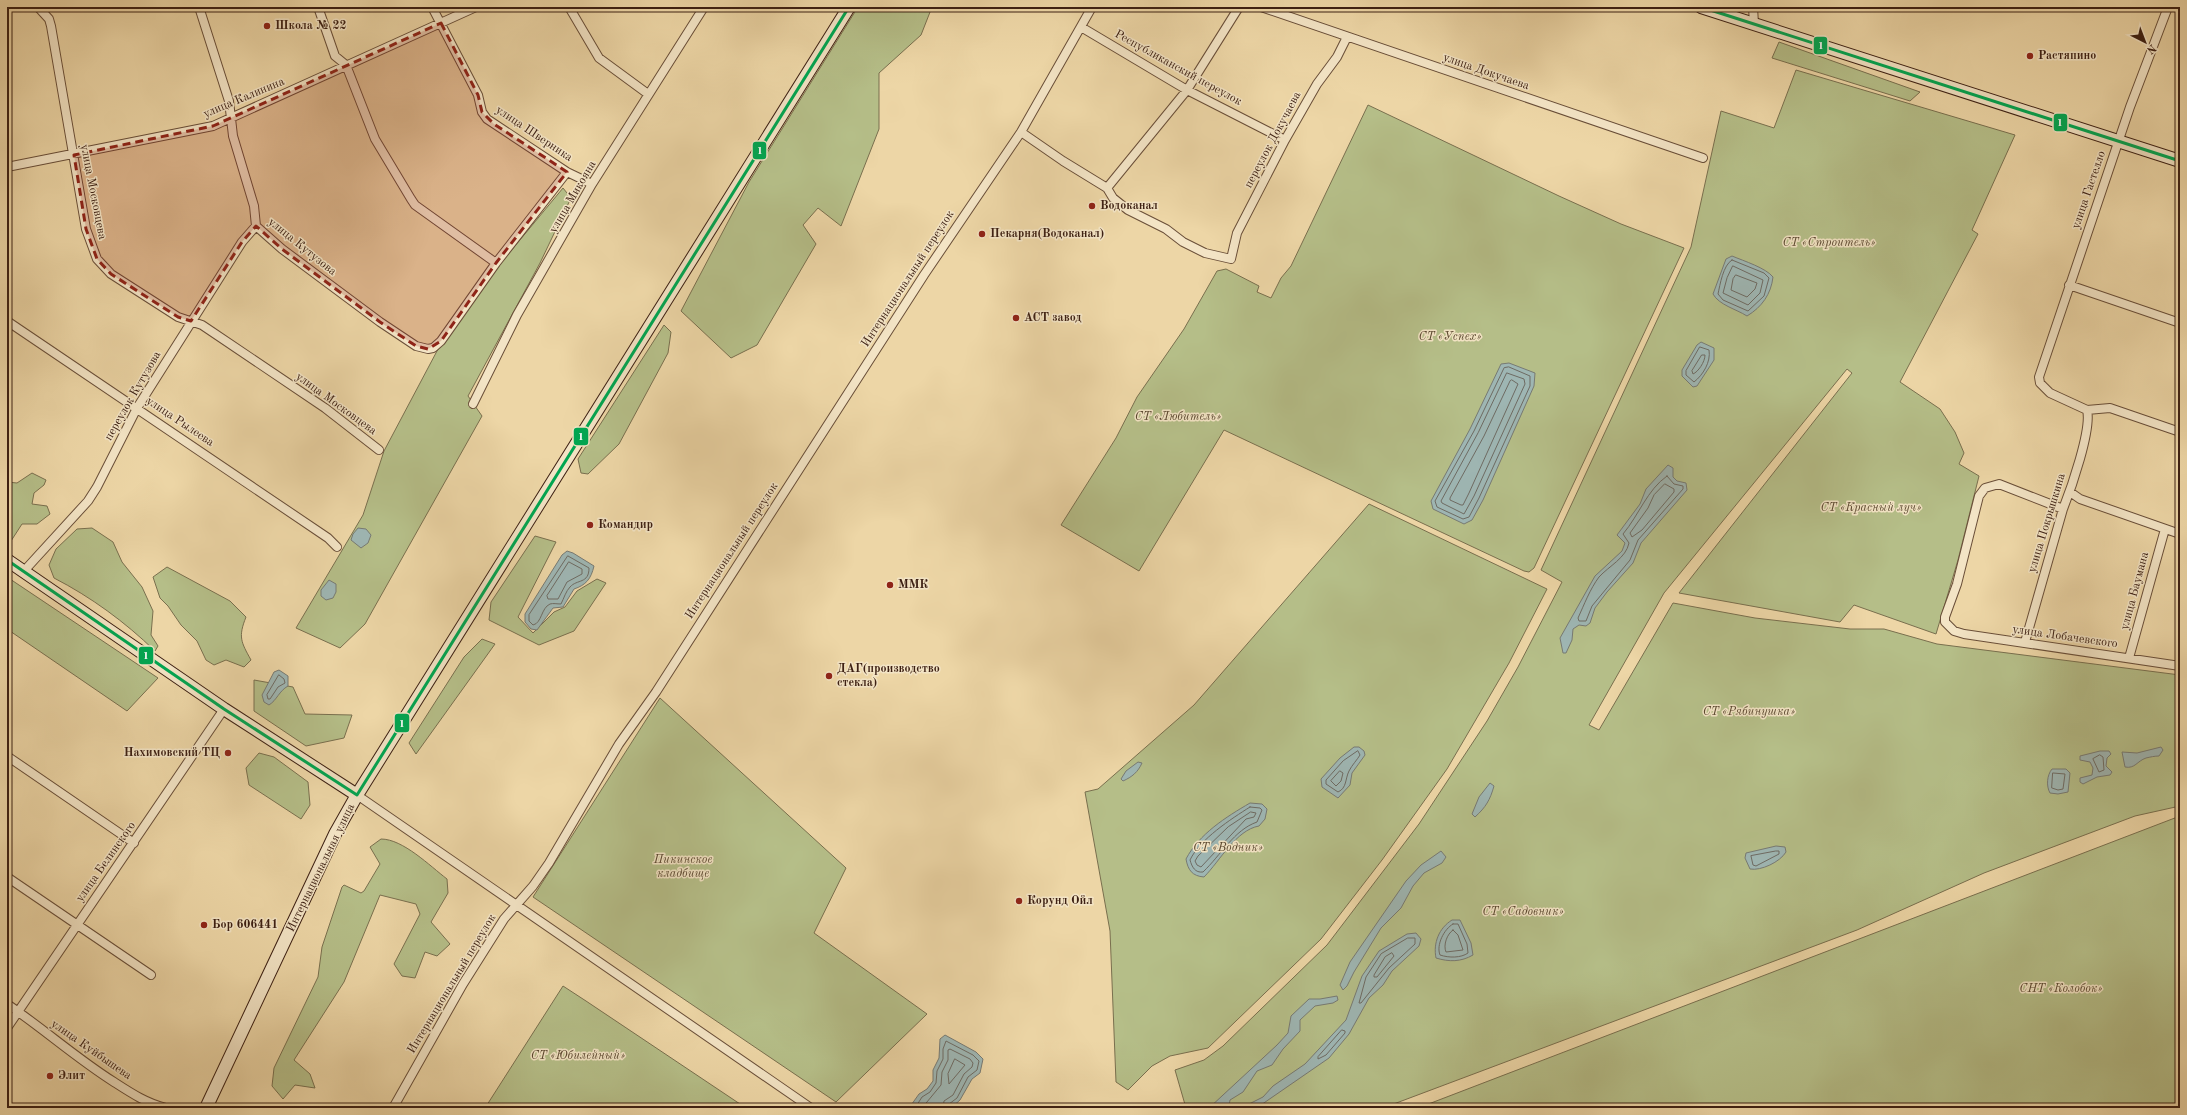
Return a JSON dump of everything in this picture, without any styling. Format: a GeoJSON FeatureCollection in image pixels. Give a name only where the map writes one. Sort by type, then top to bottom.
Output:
{"type":"FeatureCollection","features":[{"type":"Feature","properties":{"kind":"main road","name":"Интернациональная улица"},"geometry":{"type":"LineString","coordinates":[[209,1106],[336,834],[357,795],[849,7]]}},
{"type":"Feature","properties":{"kind":"main road"},"geometry":{"type":"LineString","coordinates":[[1702,7],[2180,161]]}},
{"type":"Feature","properties":{"kind":"main road"},"geometry":{"type":"LineString","coordinates":[[7,560],[224,709],[357,795]]}},
{"type":"Feature","properties":{"kind":"street","name":"улица Московцева"},"geometry":{"type":"LineString","coordinates":[[38,7],[49,19],[51,26],[86,229],[98,259],[119,280],[178,317],[202,325],[325,408],[379,450]]}},
{"type":"Feature","properties":{"kind":"street","name":"улица Кутузова"},"geometry":{"type":"LineString","coordinates":[[199,7],[229,101],[233,136],[254,206],[256,226],[282,249],[353,302],[416,346],[423,349],[433,348],[441,341],[496,263],[567,172]]}},
{"type":"Feature","properties":{"kind":"street"},"geometry":{"type":"LineString","coordinates":[[318,7],[335,56],[346,65],[375,139],[411,199],[415,204],[496,263]]}},
{"type":"Feature","properties":{"kind":"street","name":"улица Шверника"},"geometry":{"type":"LineString","coordinates":[[432,7],[478,95],[482,112],[487,119],[567,172],[592,184]]}},
{"type":"Feature","properties":{"kind":"street","name":"улица Калинина"},"geometry":{"type":"LineString","coordinates":[[7,167],[74,155],[213,126],[476,7]]}},
{"type":"Feature","properties":{"kind":"street"},"geometry":{"type":"LineString","coordinates":[[569,7],[599,58],[648,94]]}},
{"type":"Feature","properties":{"kind":"street","name":"улица Микояна"},"geometry":{"type":"LineString","coordinates":[[473,404],[518,315],[592,184],[704,7]]}},
{"type":"Feature","properties":{"kind":"street","name":"Интернациональный переулок"},"geometry":{"type":"LineString","coordinates":[[393,1108],[463,984],[504,919],[516,903],[533,886],[619,744],[656,692],[924,275],[1021,132],[1092,7]]}},
{"type":"Feature","properties":{"kind":"street"},"geometry":{"type":"LineString","coordinates":[[1021,132],[1062,161],[1107,188],[1187,90],[1240,7]]}},
{"type":"Feature","properties":{"kind":"street","name":"улица Докучаева"},"geometry":{"type":"LineString","coordinates":[[1261,7],[1703,158]]}},
{"type":"Feature","properties":{"kind":"street"},"geometry":{"type":"LineString","coordinates":[[1753,7],[1754,24]]}},
{"type":"Feature","properties":{"kind":"street","name":"улица Гастелло"},"geometry":{"type":"LineString","coordinates":[[2087,410],[2050,393],[2040,383],[2039,371],[2119,141],[2168,7]]}},
{"type":"Feature","properties":{"kind":"street","name":"Республиканский переулок"},"geometry":{"type":"LineString","coordinates":[[1081,27],[1187,90],[1285,140]]}},
{"type":"Feature","properties":{"kind":"street","name":"переулок Докучаева"},"geometry":{"type":"LineString","coordinates":[[1107,188],[1112,198],[1128,210],[1166,229],[1183,242],[1205,254],[1230,259],[1237,233],[1285,140],[1317,84],[1338,57],[1347,37]]}},
{"type":"Feature","properties":{"kind":"street","name":"переулок Кутузова"},"geometry":{"type":"LineString","coordinates":[[24,571],[88,501],[97,487],[137,408],[242,242],[256,226]]}},
{"type":"Feature","properties":{"kind":"street"},"geometry":{"type":"LineString","coordinates":[[2068,285],[2180,323]]}},
{"type":"Feature","properties":{"kind":"street","name":"улица Рылеева"},"geometry":{"type":"LineString","coordinates":[[7,321],[328,538],[337,547]]}},
{"type":"Feature","properties":{"kind":"street"},"geometry":{"type":"LineString","coordinates":[[2087,410],[2110,408],[2180,432]]}},
{"type":"Feature","properties":{"kind":"street","name":"улица Покрышкина"},"geometry":{"type":"LineString","coordinates":[[2025,642],[2063,509],[2070,492],[2088,423],[2087,410]]}},
{"type":"Feature","properties":{"kind":"street","name":"улица Лобачевского"},"geometry":{"type":"LineString","coordinates":[[2063,509],[1999,484],[1985,488],[1979,496],[1957,584],[1945,617],[1945,622],[1949,627],[1964,634],[2180,666]]}},
{"type":"Feature","properties":{"kind":"street"},"geometry":{"type":"LineString","coordinates":[[2070,492],[2080,499],[2180,534]]}},
{"type":"Feature","properties":{"kind":"street","name":"улица Баумана"},"geometry":{"type":"LineString","coordinates":[[2129,658],[2165,529]]}},
{"type":"Feature","properties":{"kind":"street","name":"улица Белинского"},"geometry":{"type":"LineString","coordinates":[[7,1028],[224,709]]}},
{"type":"Feature","properties":{"kind":"street"},"geometry":{"type":"LineString","coordinates":[[7,756],[134,843]]}},
{"type":"Feature","properties":{"kind":"street"},"geometry":{"type":"LineString","coordinates":[[357,795],[516,903],[811,1108]]}},
{"type":"Feature","properties":{"kind":"street"},"geometry":{"type":"LineString","coordinates":[[7,877],[78,924],[150,975]]}},
{"type":"Feature","properties":{"kind":"street","name":"улица Куйбышева"},"geometry":{"type":"LineString","coordinates":[[7,1004],[68,1051],[106,1077],[152,1105],[166,1108]]}},
{"type":"Feature","properties":{"kind":"highlighted area"},"geometry":{"type":"Polygon","coordinates":[[[441,23],[478,95],[482,112],[494,124],[567,172],[496,263],[441,341],[428,349],[416,346],[380,322],[282,249],[256,226],[242,242],[191,321],[178,317],[111,274],[97,259],[86,229],[74,155],[213,126],[441,23]]]}},
{"type":"Feature","properties":{"kind":"green space"},"geometry":{"type":"Polygon","coordinates":[[[858,7],[932,7],[921,35],[879,73],[879,129],[841,226],[818,208],[803,225],[816,244],[757,345],[731,358],[681,311],[749,182],[858,7]]]}},
{"type":"Feature","properties":{"kind":"green space"},"geometry":{"type":"Polygon","coordinates":[[[1779,42],[1920,92],[1910,101],[1772,58],[1779,42]]]}},
{"type":"Feature","properties":{"kind":"green space"},"geometry":{"type":"Polygon","coordinates":[[[1796,70],[2015,135],[1972,230],[1978,234],[1900,382],[1940,409],[1955,432],[1964,453],[1959,464],[1979,476],[1958,560],[1936,634],[1854,605],[1840,622],[1679,593],[1852,373],[1847,369],[1664,593],[1589,725],[1599,730],[1673,603],[1755,618],[1850,629],[1884,629],[1937,644],[2180,675],[2180,806],[2135,816],[1984,873],[1857,930],[1383,1108],[1186,1108],[1175,1070],[1204,1060],[1223,1046],[1327,945],[1419,824],[1487,721],[1518,667],[1562,582],[1541,570],[1691,247],[1721,111],[1774,128],[1796,70]]]}},
{"type":"Feature","properties":{"kind":"green space","name":"СТ «Успех»"},"geometry":{"type":"Polygon","coordinates":[[[1368,105],[1559,196],[1621,224],[1684,248],[1534,568],[1529,572],[1524,571],[1224,430],[1139,571],[1061,525],[1116,438],[1137,397],[1184,329],[1217,271],[1226,269],[1259,286],[1257,292],[1271,298],[1281,278],[1291,266],[1368,105]]]}},
{"type":"Feature","properties":{"kind":"green space"},"geometry":{"type":"Polygon","coordinates":[[[563,188],[571,198],[540,263],[468,396],[482,416],[365,624],[340,648],[296,628],[363,515],[384,451],[437,351],[500,264],[563,188]]]}},
{"type":"Feature","properties":{"kind":"green space"},"geometry":{"type":"Polygon","coordinates":[[[664,325],[671,332],[668,353],[619,444],[588,474],[581,473],[578,459],[664,325]]]}},
{"type":"Feature","properties":{"kind":"green space"},"geometry":{"type":"Polygon","coordinates":[[[32,473],[46,480],[44,485],[34,493],[32,504],[47,506],[50,514],[37,524],[22,524],[11,541],[7,541],[7,482],[17,483],[32,473]]]}},
{"type":"Feature","properties":{"kind":"green space","name":"СТ «Водник»"},"geometry":{"type":"Polygon","coordinates":[[[1369,504],[1547,589],[1509,663],[1447,769],[1382,860],[1321,939],[1208,1048],[1170,1056],[1152,1066],[1128,1090],[1116,1082],[1110,931],[1085,792],[1098,789],[1194,705],[1369,504]]]}},
{"type":"Feature","properties":{"kind":"green space"},"geometry":{"type":"Polygon","coordinates":[[[92,528],[113,542],[122,562],[142,587],[153,611],[151,635],[158,646],[155,651],[132,630],[107,611],[81,593],[54,578],[49,565],[56,549],[77,529],[92,528]]]}},
{"type":"Feature","properties":{"kind":"green space"},"geometry":{"type":"Polygon","coordinates":[[[535,536],[556,542],[518,617],[533,633],[554,612],[565,607],[577,591],[597,579],[606,583],[574,631],[539,645],[489,620],[491,602],[535,536]]]}},
{"type":"Feature","properties":{"kind":"green space"},"geometry":{"type":"Polygon","coordinates":[[[167,567],[230,601],[246,617],[241,635],[243,644],[251,660],[244,667],[226,660],[214,665],[206,660],[197,641],[181,625],[168,606],[160,598],[153,577],[167,567]]]}},
{"type":"Feature","properties":{"kind":"green space"},"geometry":{"type":"Polygon","coordinates":[[[7,577],[158,678],[127,711],[7,629],[7,577]]]}},
{"type":"Feature","properties":{"kind":"green space"},"geometry":{"type":"Polygon","coordinates":[[[482,639],[495,644],[416,754],[409,743],[464,657],[482,639]]]}},
{"type":"Feature","properties":{"kind":"green space"},"geometry":{"type":"Polygon","coordinates":[[[254,680],[293,687],[305,714],[352,715],[344,738],[306,746],[254,711],[254,680]]]}},
{"type":"Feature","properties":{"kind":"green space","name":"Пикинское кладбище"},"geometry":{"type":"Polygon","coordinates":[[[660,698],[846,868],[814,933],[927,1014],[836,1102],[533,897],[660,698]]]}},
{"type":"Feature","properties":{"kind":"green space"},"geometry":{"type":"Polygon","coordinates":[[[259,753],[274,757],[308,782],[310,805],[301,819],[249,785],[246,768],[259,753]]]}},
{"type":"Feature","properties":{"kind":"green space","name":"СНТ «Колобок»"},"geometry":{"type":"Polygon","coordinates":[[[2180,816],[2180,1108],[1418,1108],[2180,816]]]}},
{"type":"Feature","properties":{"kind":"green space"},"geometry":{"type":"Polygon","coordinates":[[[381,839],[398,843],[407,848],[447,879],[448,893],[431,922],[450,944],[437,956],[425,952],[415,978],[402,976],[394,964],[420,914],[416,904],[380,895],[344,982],[294,1060],[310,1074],[315,1088],[295,1085],[283,1099],[272,1086],[274,1068],[318,977],[322,947],[342,887],[344,885],[361,893],[364,891],[380,864],[370,847],[381,839]]]}},
{"type":"Feature","properties":{"kind":"green space","name":"СТ «Юбилейный»"},"geometry":{"type":"Polygon","coordinates":[[[563,986],[586,1001],[746,1108],[485,1108],[563,986]]]}},
{"type":"Feature","properties":{"kind":"water"},"geometry":{"type":"Polygon","coordinates":[[[1732,256],[1760,268],[1773,277],[1765,300],[1747,316],[1723,304],[1713,294],[1726,259],[1732,256]]]}},
{"type":"Feature","properties":{"kind":"water"},"geometry":{"type":"Polygon","coordinates":[[[1701,342],[1714,348],[1714,360],[1697,386],[1693,387],[1682,376],[1682,370],[1697,345],[1701,342]]]}},
{"type":"Feature","properties":{"kind":"water"},"geometry":{"type":"Polygon","coordinates":[[[1509,363],[1535,373],[1534,386],[1483,500],[1472,520],[1464,524],[1433,509],[1431,501],[1470,429],[1501,364],[1509,363]]]}},
{"type":"Feature","properties":{"kind":"water"},"geometry":{"type":"Polygon","coordinates":[[[1668,465],[1673,468],[1673,477],[1677,481],[1686,483],[1687,490],[1641,543],[1633,563],[1595,608],[1590,623],[1586,626],[1579,625],[1573,629],[1572,640],[1566,653],[1563,653],[1560,638],[1595,576],[1622,551],[1625,543],[1617,535],[1640,504],[1646,489],[1668,465]]]}},
{"type":"Feature","properties":{"kind":"water"},"geometry":{"type":"Polygon","coordinates":[[[358,528],[366,529],[371,535],[368,543],[361,548],[351,540],[353,534],[358,528]]]}},
{"type":"Feature","properties":{"kind":"water"},"geometry":{"type":"Polygon","coordinates":[[[567,551],[594,566],[591,575],[582,586],[574,589],[563,607],[553,608],[537,630],[531,629],[525,622],[525,614],[562,555],[567,551]]]}},
{"type":"Feature","properties":{"kind":"water"},"geometry":{"type":"Polygon","coordinates":[[[329,580],[336,584],[336,592],[333,598],[326,600],[321,596],[321,590],[329,580]]]}},
{"type":"Feature","properties":{"kind":"water"},"geometry":{"type":"Polygon","coordinates":[[[279,670],[288,676],[288,686],[282,690],[269,705],[264,702],[262,695],[274,672],[279,670]]]}},
{"type":"Feature","properties":{"kind":"water"},"geometry":{"type":"Polygon","coordinates":[[[1354,747],[1359,747],[1364,751],[1365,755],[1352,773],[1350,785],[1338,798],[1322,787],[1321,779],[1340,758],[1354,747]]]}},
{"type":"Feature","properties":{"kind":"water"},"geometry":{"type":"Polygon","coordinates":[[[2161,747],[2163,750],[2159,756],[2146,758],[2134,766],[2125,767],[2122,752],[2137,753],[2161,747]]]}},
{"type":"Feature","properties":{"kind":"water"},"geometry":{"type":"Polygon","coordinates":[[[2100,751],[2109,751],[2111,754],[2107,758],[2106,766],[2112,772],[2110,775],[2097,777],[2083,784],[2080,782],[2080,778],[2092,775],[2093,768],[2090,762],[2080,760],[2080,756],[2100,751]]]}},
{"type":"Feature","properties":{"kind":"water"},"geometry":{"type":"Polygon","coordinates":[[[1138,762],[1142,763],[1137,772],[1123,781],[1121,779],[1126,771],[1138,762]]]}},
{"type":"Feature","properties":{"kind":"water"},"geometry":{"type":"Polygon","coordinates":[[[2052,769],[2066,769],[2070,773],[2068,792],[2058,794],[2050,793],[2048,781],[2049,774],[2052,769]]]}},
{"type":"Feature","properties":{"kind":"water"},"geometry":{"type":"Polygon","coordinates":[[[1490,783],[1494,786],[1491,795],[1485,806],[1475,817],[1472,814],[1479,797],[1490,783]]]}},
{"type":"Feature","properties":{"kind":"water"},"geometry":{"type":"Polygon","coordinates":[[[1250,803],[1262,804],[1267,809],[1265,819],[1259,826],[1243,833],[1204,877],[1191,872],[1186,859],[1191,850],[1214,827],[1250,803]]]}},
{"type":"Feature","properties":{"kind":"water"},"geometry":{"type":"Polygon","coordinates":[[[1776,846],[1785,847],[1786,852],[1783,856],[1765,867],[1750,869],[1745,858],[1746,853],[1776,846]]]}},
{"type":"Feature","properties":{"kind":"water"},"geometry":{"type":"Polygon","coordinates":[[[1441,851],[1446,857],[1442,863],[1424,873],[1413,886],[1401,908],[1381,928],[1347,986],[1343,990],[1340,985],[1350,962],[1406,881],[1421,865],[1441,851]]]}},
{"type":"Feature","properties":{"kind":"water"},"geometry":{"type":"Polygon","coordinates":[[[1452,920],[1460,920],[1471,943],[1473,955],[1455,961],[1436,958],[1435,947],[1438,936],[1447,923],[1452,920]]]}},
{"type":"Feature","properties":{"kind":"water"},"geometry":{"type":"Polygon","coordinates":[[[1416,933],[1421,939],[1419,946],[1392,971],[1383,985],[1369,998],[1349,1034],[1329,1058],[1258,1107],[1241,1108],[1263,1097],[1273,1086],[1305,1064],[1346,1020],[1362,976],[1379,951],[1407,934],[1416,933]]]}},
{"type":"Feature","properties":{"kind":"water"},"geometry":{"type":"Polygon","coordinates":[[[1337,996],[1338,1000],[1333,1003],[1315,1006],[1300,1020],[1300,1031],[1283,1049],[1272,1065],[1257,1071],[1243,1092],[1230,1100],[1229,1106],[1232,1108],[1209,1108],[1277,1045],[1288,1033],[1291,1016],[1309,999],[1337,996]]]}},
{"type":"Feature","properties":{"kind":"water"},"geometry":{"type":"Polygon","coordinates":[[[945,1035],[976,1052],[983,1059],[980,1073],[972,1079],[960,1100],[951,1108],[909,1108],[919,1094],[927,1089],[933,1081],[933,1070],[939,1058],[940,1039],[945,1035]]]}},
{"type":"Feature","properties":{"kind":"transit line","name":"1"},"geometry":{"type":"LineString","coordinates":[[7,560],[224,709],[357,795],[849,7]]}},
{"type":"Feature","properties":{"kind":"transit line","name":"1"},"geometry":{"type":"LineString","coordinates":[[1701,7],[2180,161]]}},
{"type":"Feature","properties":{"kind":"place","name":"Школа № 22"},"geometry":{"type":"Point","coordinates":[267,26]}},
{"type":"Feature","properties":{"kind":"place","name":"Растяпино"},"geometry":{"type":"Point","coordinates":[2030,56]}},
{"type":"Feature","properties":{"kind":"place","name":"Водоканал"},"geometry":{"type":"Point","coordinates":[1092,206]}},
{"type":"Feature","properties":{"kind":"place","name":"Пекарня(Водоканал)"},"geometry":{"type":"Point","coordinates":[982,234]}},
{"type":"Feature","properties":{"kind":"place","name":"АСТ завод"},"geometry":{"type":"Point","coordinates":[1016,318]}},
{"type":"Feature","properties":{"kind":"place","name":"Командир"},"geometry":{"type":"Point","coordinates":[590,525]}},
{"type":"Feature","properties":{"kind":"place","name":"ММК"},"geometry":{"type":"Point","coordinates":[890,585]}},
{"type":"Feature","properties":{"kind":"place","name":"ДАГ(производство стекла)"},"geometry":{"type":"Point","coordinates":[829,676]}},
{"type":"Feature","properties":{"kind":"place","name":"Нахимовский ТЦ"},"geometry":{"type":"Point","coordinates":[228,753]}},
{"type":"Feature","properties":{"kind":"place","name":"Корунд Ойл"},"geometry":{"type":"Point","coordinates":[1019,901]}},
{"type":"Feature","properties":{"kind":"place","name":"Бор 606441"},"geometry":{"type":"Point","coordinates":[204,925]}},
{"type":"Feature","properties":{"kind":"place","name":"Элит"},"geometry":{"type":"Point","coordinates":[50,1076]}},
{"type":"Feature","properties":{"kind":"park label","name":"СТ «Строитель»"},"geometry":{"type":"Point","coordinates":[1829,243]}},
{"type":"Feature","properties":{"kind":"park label","name":"СТ «Любитель»"},"geometry":{"type":"Point","coordinates":[1178,417]}},
{"type":"Feature","properties":{"kind":"park label","name":"СТ «Красный луч»"},"geometry":{"type":"Point","coordinates":[1871,508]}},
{"type":"Feature","properties":{"kind":"park label","name":"СТ «Рябинушка»"},"geometry":{"type":"Point","coordinates":[1749,712]}},
{"type":"Feature","properties":{"kind":"park label","name":"СТ «Садовник»"},"geometry":{"type":"Point","coordinates":[1523,912]}}]}
